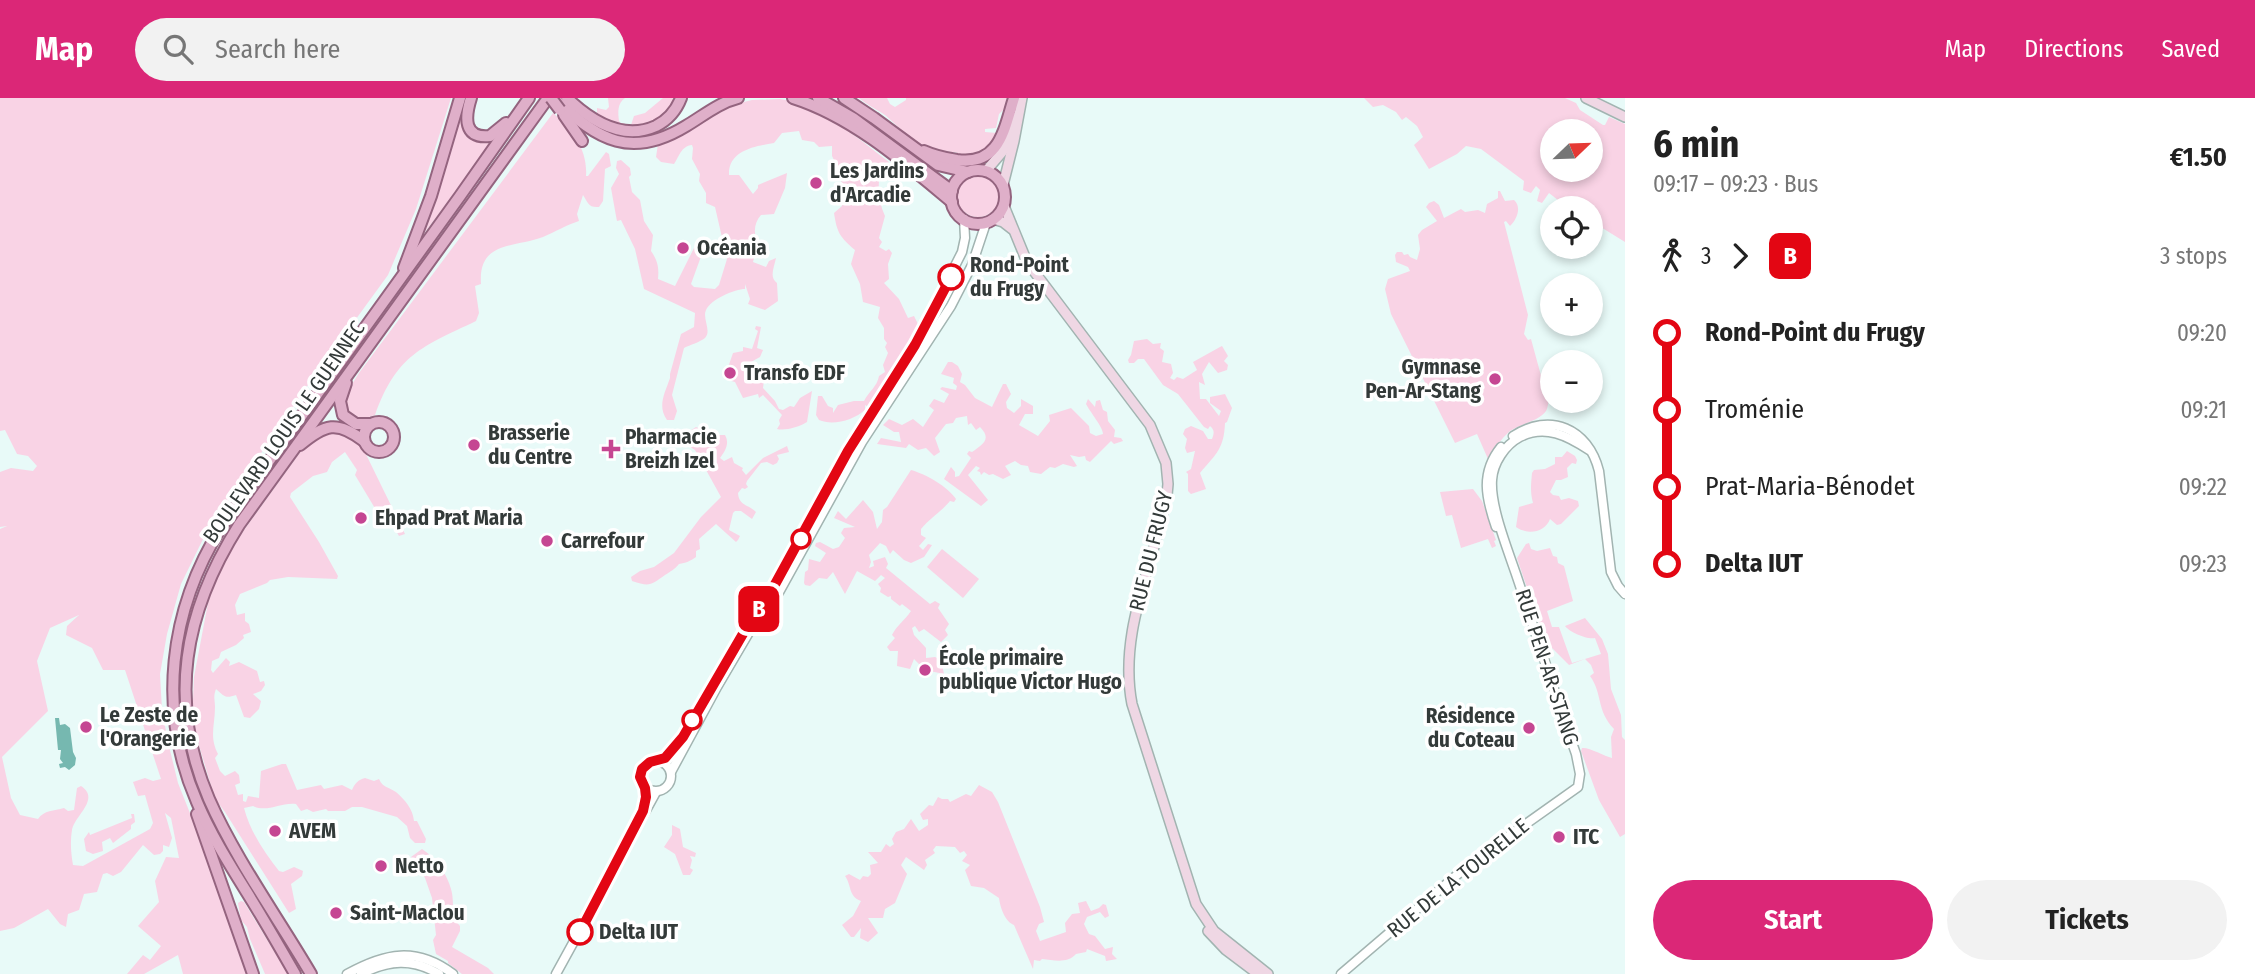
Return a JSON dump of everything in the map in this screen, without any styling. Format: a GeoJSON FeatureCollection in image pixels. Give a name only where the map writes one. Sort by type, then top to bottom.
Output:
{"type":"FeatureCollection","features":[{"type":"Feature","properties":{"kind":"main road"},"geometry":{"type":"LineString","coordinates":[[399,280],[431,196],[460,98]]}},
{"type":"Feature","properties":{"kind":"main road"},"geometry":{"type":"LineString","coordinates":[[471,98],[467,118],[469,128],[476,135],[490,136],[517,114]]}},
{"type":"Feature","properties":{"kind":"main road","name":"BOULEVARD LOUIS LE GUENNEC"},"geometry":{"type":"LineString","coordinates":[[295,974],[212,834],[188,781],[177,739],[172,686],[179,625],[196,575],[228,518],[529,98]]}},
{"type":"Feature","properties":{"kind":"main road"},"geometry":{"type":"LineString","coordinates":[[551,98],[606,125],[632,132],[663,122],[672,114],[681,98]]}},
{"type":"Feature","properties":{"kind":"main road","name":"BOULEVARD LOUIS LE GUENNEC"},"geometry":{"type":"LineString","coordinates":[[311,974],[213,808],[193,751],[186,699],[186,669],[193,624],[204,590],[226,545],[287,456],[536,114],[551,98]]}},
{"type":"Feature","properties":{"kind":"main road"},"geometry":{"type":"LineString","coordinates":[[564,103],[579,121],[602,136],[620,143],[638,144],[676,132],[721,103],[738,98]]}},
{"type":"Feature","properties":{"kind":"main road"},"geometry":{"type":"LineString","coordinates":[[793,98],[828,113],[856,130],[952,197]]}},
{"type":"Feature","properties":{"kind":"main road"},"geometry":{"type":"LineString","coordinates":[[818,98],[853,118],[952,197]]}},
{"type":"Feature","properties":{"kind":"main road"},"geometry":{"type":"LineString","coordinates":[[844,98],[915,147],[935,156],[959,160],[983,158],[991,153],[999,141],[1015,98]]}},
{"type":"Feature","properties":{"kind":"main road"},"geometry":{"type":"LineString","coordinates":[[986,171],[995,163],[1005,146],[1015,98]]}},
{"type":"Feature","properties":{"kind":"main road"},"geometry":{"type":"LineString","coordinates":[[1003,185],[1022,98]]}},
{"type":"Feature","properties":{"kind":"main road"},"geometry":{"type":"LineString","coordinates":[[1586,98],[1625,117]]}},
{"type":"Feature","properties":{"kind":"main road"},"geometry":{"type":"LineString","coordinates":[[564,103],[582,141]]}},
{"type":"Feature","properties":{"kind":"main road"},"geometry":{"type":"LineString","coordinates":[[915,147],[938,165],[968,172]]}},
{"type":"Feature","properties":{"kind":"main road"},"geometry":{"type":"LineString","coordinates":[[989,221],[1004,206],[1003,185],[996,176],[986,171],[978,169],[968,172],[959,178],[952,197],[956,212],[974,223],[1003,222],[1012,229]]}},
{"type":"Feature","properties":{"kind":"main road","name":"RUE DU FRUGY"},"geometry":{"type":"LineString","coordinates":[[1004,206],[1027,262],[1146,417],[1166,463],[1168,484],[1165,508],[1132,630],[1130,687],[1138,723],[1205,927],[1215,940],[1258,974]]}},
{"type":"Feature","properties":{"kind":"main road"},"geometry":{"type":"LineString","coordinates":[[287,456],[313,434],[332,427],[347,429],[368,448],[377,452],[387,450],[394,435],[387,424],[378,421],[370,424],[352,422],[343,415],[340,405],[342,392],[357,361]]}},
{"type":"Feature","properties":{"kind":"main road"},"geometry":{"type":"LineString","coordinates":[[364,442],[363,434],[370,424]]}},
{"type":"Feature","properties":{"kind":"main road"},"geometry":{"type":"LineString","coordinates":[[188,781],[201,828],[253,974]]}},
{"type":"Feature","properties":{"kind":"main road","name":"RUE DU FRUGY"},"geometry":{"type":"LineString","coordinates":[[1199,911],[1214,931],[1268,974]]}},
{"type":"Feature","properties":{"kind":"street"},"geometry":{"type":"LineString","coordinates":[[643,811],[645,788],[641,781],[642,771],[648,764],[671,753],[683,737],[751,620],[773,588],[843,460],[915,345],[962,252],[965,239],[964,219]]}},
{"type":"Feature","properties":{"kind":"street"},"geometry":{"type":"LineString","coordinates":[[645,788],[656,792],[664,790],[668,785],[671,772],[721,679],[751,629],[778,594],[862,442],[951,306],[972,265],[989,221]]}},
{"type":"Feature","properties":{"kind":"street","name":"RUE PEN-AR-STANG"},"geometry":{"type":"LineString","coordinates":[[1578,787],[1580,776],[1576,754],[1507,548],[1492,483],[1494,469],[1506,449],[1521,437],[1543,431],[1567,436],[1589,450],[1599,471],[1611,572],[1625,594]]}},
{"type":"Feature","properties":{"kind":"street"},"geometry":{"type":"LineString","coordinates":[[658,761],[666,765],[671,772]]}},
{"type":"Feature","properties":{"kind":"street","name":"RUE DE LA TOURELLE"},"geometry":{"type":"LineString","coordinates":[[1341,974],[1471,863],[1578,787]]}},
{"type":"Feature","properties":{"kind":"street"},"geometry":{"type":"LineString","coordinates":[[561,969],[643,811],[656,792]]}},
{"type":"Feature","properties":{"kind":"street"},"geometry":{"type":"LineString","coordinates":[[347,974],[377,959],[402,955],[432,961],[453,974]]}},
{"type":"Feature","properties":{"kind":"street"},"geometry":{"type":"LineString","coordinates":[[361,974],[399,961],[422,965],[439,974]]}},
{"type":"Feature","properties":{"kind":"shaded area"},"geometry":{"type":"Polygon","coordinates":[[[0,98],[451,98],[416,209],[388,275],[206,533],[181,584],[167,634],[160,674],[162,710],[178,783],[250,974],[183,974],[178,955],[144,974],[127,974],[143,955],[150,960],[161,946],[138,926],[159,902],[155,881],[166,857],[179,858],[171,818],[165,813],[172,838],[169,847],[163,845],[163,851],[154,855],[143,845],[121,872],[113,876],[103,874],[97,892],[84,894],[79,910],[68,914],[66,927],[60,924],[48,909],[14,928],[0,931],[0,529],[7,526],[0,527],[0,472],[11,468],[33,471],[37,466],[28,456],[17,454],[5,430],[0,431],[0,98]],[[79,615],[50,628],[37,661],[48,711],[2,757],[11,798],[20,815],[38,819],[50,811],[64,808],[68,811],[74,810],[77,788],[81,786],[86,791],[87,802],[74,825],[71,839],[73,865],[83,866],[150,829],[153,823],[145,795],[138,796],[133,782],[145,778],[153,781],[161,779],[125,670],[103,670],[92,648],[66,635],[67,626],[79,615]]]}},
{"type":"Feature","properties":{"kind":"shaded area"},"geometry":{"type":"Polygon","coordinates":[[[466,98],[464,124],[494,141],[416,244],[466,98]]]}},
{"type":"Feature","properties":{"kind":"shaded area"},"geometry":{"type":"Polygon","coordinates":[[[608,98],[625,98],[619,106],[619,121],[631,125],[634,116],[645,113],[663,98],[676,98],[661,118],[631,127],[597,114],[597,108],[606,110],[609,107],[608,98]]]}},
{"type":"Feature","properties":{"kind":"shaded area"},"geometry":{"type":"Polygon","coordinates":[[[859,98],[887,98],[895,107],[906,98],[1007,98],[996,128],[985,129],[985,132],[997,133],[995,138],[983,150],[968,155],[921,145],[859,98]]]}},
{"type":"Feature","properties":{"kind":"shaded area"},"geometry":{"type":"Polygon","coordinates":[[[1364,98],[1565,98],[1576,103],[1580,110],[1594,119],[1540,119],[1540,182],[1603,182],[1603,125],[1609,117],[1625,124],[1625,242],[1603,228],[1603,196],[1553,196],[1549,193],[1547,196],[1540,196],[1540,202],[1537,201],[1540,190],[1536,186],[1531,193],[1523,190],[1524,181],[1481,149],[1466,146],[1429,169],[1414,145],[1423,137],[1417,126],[1406,117],[1402,120],[1396,112],[1383,105],[1373,107],[1364,98]]]}},
{"type":"Feature","properties":{"kind":"shaded area"},"geometry":{"type":"Polygon","coordinates":[[[780,99],[824,115],[889,162],[880,175],[879,185],[885,216],[879,247],[886,251],[889,249],[892,253],[888,264],[889,279],[884,283],[899,299],[908,318],[914,316],[919,326],[918,334],[878,400],[870,408],[865,405],[865,410],[860,414],[843,421],[819,420],[816,415],[818,396],[822,396],[828,406],[833,408],[833,413],[838,405],[864,401],[879,376],[885,372],[883,365],[888,353],[885,347],[887,343],[884,339],[884,328],[878,318],[880,307],[863,302],[860,284],[851,264],[855,250],[843,238],[836,225],[834,213],[842,206],[845,188],[837,174],[832,146],[819,147],[814,142],[802,140],[799,131],[782,133],[774,143],[752,148],[738,155],[733,160],[729,175],[739,175],[753,194],[758,185],[787,173],[785,188],[774,214],[761,215],[755,228],[758,243],[753,262],[766,267],[769,261],[776,258],[773,275],[777,283],[778,301],[765,310],[748,304],[750,299],[745,284],[745,289],[724,295],[709,306],[705,313],[707,335],[684,348],[672,395],[677,411],[674,420],[667,420],[662,405],[664,394],[681,334],[694,327],[695,313],[644,289],[635,249],[621,220],[617,221],[611,188],[619,174],[617,161],[621,160],[630,168],[632,192],[640,200],[644,221],[653,235],[651,251],[658,265],[658,279],[675,286],[697,242],[703,246],[703,251],[691,284],[694,287],[715,289],[719,285],[727,259],[715,207],[706,203],[706,193],[699,181],[700,174],[692,159],[692,145],[683,150],[674,164],[661,162],[656,157],[658,144],[684,135],[728,106],[752,100],[780,99]]]}},
{"type":"Feature","properties":{"kind":"shaded area"},"geometry":{"type":"Polygon","coordinates":[[[553,113],[577,140],[584,157],[586,176],[606,152],[609,154],[611,166],[605,169],[603,201],[599,207],[590,205],[583,195],[577,214],[579,221],[543,237],[509,245],[491,253],[485,260],[481,284],[475,286],[479,313],[476,321],[426,346],[402,365],[392,378],[375,415],[358,421],[348,416],[343,403],[359,373],[553,113]]]}},
{"type":"Feature","properties":{"kind":"shaded area"},"geometry":{"type":"Polygon","coordinates":[[[978,175],[993,181],[999,196],[993,211],[978,217],[963,211],[957,196],[963,181],[978,175]]]}},
{"type":"Feature","properties":{"kind":"shaded area"},"geometry":{"type":"Polygon","coordinates":[[[1500,191],[1505,201],[1514,200],[1518,206],[1513,223],[1510,226],[1504,222],[1528,315],[1524,334],[1528,340],[1531,339],[1540,372],[1540,413],[1544,413],[1510,431],[1488,459],[1477,434],[1455,443],[1391,314],[1385,289],[1388,279],[1410,271],[1408,267],[1396,262],[1397,252],[1408,254],[1417,260],[1420,249],[1418,235],[1437,221],[1426,207],[1429,203],[1434,201],[1439,205],[1444,218],[1461,209],[1465,212],[1478,210],[1485,213],[1487,204],[1498,198],[1500,191]]]}},
{"type":"Feature","properties":{"kind":"shaded area"},"geometry":{"type":"Polygon","coordinates":[[[756,326],[761,327],[757,348],[763,350],[760,357],[742,367],[750,382],[762,378],[764,380],[763,388],[779,409],[794,407],[800,398],[812,391],[807,422],[804,424],[777,429],[782,415],[763,395],[759,398],[758,394],[743,398],[735,382],[724,379],[733,353],[743,351],[743,347],[752,349],[758,331],[756,326]]]}},
{"type":"Feature","properties":{"kind":"shaded area"},"geometry":{"type":"Polygon","coordinates":[[[1147,339],[1153,344],[1161,343],[1160,348],[1164,351],[1162,362],[1171,364],[1173,373],[1170,378],[1174,380],[1177,377],[1183,379],[1197,370],[1193,362],[1222,346],[1228,356],[1224,361],[1228,365],[1227,370],[1218,373],[1209,362],[1202,374],[1205,385],[1199,382],[1200,399],[1206,399],[1219,416],[1221,411],[1210,403],[1210,397],[1225,394],[1232,408],[1225,423],[1221,445],[1200,473],[1206,489],[1191,494],[1188,491],[1186,472],[1191,469],[1195,451],[1187,453],[1187,439],[1183,434],[1185,429],[1191,426],[1203,431],[1208,439],[1212,439],[1213,431],[1210,426],[1208,429],[1204,427],[1178,394],[1163,385],[1144,359],[1129,363],[1134,341],[1147,339]]]}},
{"type":"Feature","properties":{"kind":"shaded area"},"geometry":{"type":"Polygon","coordinates":[[[948,362],[958,366],[962,374],[960,382],[975,398],[992,407],[1003,384],[1006,384],[1011,394],[1006,402],[1007,408],[1014,413],[1021,406],[1021,399],[1033,406],[1033,414],[1025,414],[1019,425],[1038,436],[1050,421],[1049,415],[1071,408],[1089,426],[1090,433],[1096,436],[1103,434],[1086,404],[1088,399],[1095,407],[1096,401],[1100,400],[1103,410],[1107,412],[1108,421],[1115,430],[1114,437],[1123,441],[1114,444],[1111,441],[1090,462],[1085,456],[1070,455],[1077,466],[1063,464],[1050,467],[1041,474],[1030,472],[1028,466],[1015,461],[1005,466],[1011,475],[1003,479],[984,472],[981,475],[977,471],[980,468],[976,466],[968,475],[988,500],[981,506],[944,479],[951,467],[955,477],[959,476],[971,458],[967,454],[969,451],[972,452],[985,441],[984,431],[980,427],[976,430],[971,423],[968,425],[967,416],[946,424],[935,438],[940,452],[934,456],[926,448],[918,450],[909,444],[906,448],[877,444],[881,438],[901,442],[899,432],[883,425],[889,419],[902,425],[913,419],[923,427],[934,410],[929,406],[934,399],[944,403],[949,394],[940,389],[942,387],[956,390],[954,378],[941,374],[948,362]]]}},
{"type":"Feature","properties":{"kind":"shaded area"},"geometry":{"type":"Polygon","coordinates":[[[696,427],[713,435],[725,435],[727,444],[720,458],[724,461],[732,457],[734,463],[743,468],[746,475],[763,458],[787,446],[789,452],[777,455],[779,459],[773,465],[761,463],[747,481],[748,487],[742,488],[738,493],[742,503],[756,512],[752,519],[741,511],[733,513],[729,530],[740,536],[736,542],[716,524],[699,539],[700,549],[696,551],[696,557],[679,564],[653,583],[632,581],[631,577],[640,571],[654,567],[674,553],[701,517],[721,497],[695,450],[690,447],[690,431],[696,427]]]}},
{"type":"Feature","properties":{"kind":"shaded area"},"geometry":{"type":"Polygon","coordinates":[[[340,430],[359,440],[405,534],[399,536],[391,522],[385,525],[355,475],[357,470],[345,452],[332,462],[327,472],[313,476],[291,493],[290,497],[338,576],[337,579],[288,577],[270,580],[240,594],[235,605],[237,615],[245,613],[245,621],[251,632],[243,635],[244,638],[236,645],[221,652],[219,658],[212,661],[211,670],[213,673],[226,658],[230,662],[229,666],[239,662],[257,671],[260,682],[264,681],[265,685],[261,691],[253,694],[261,701],[259,709],[250,718],[244,717],[236,695],[225,696],[216,689],[213,736],[218,754],[215,758],[225,776],[235,771],[239,775],[240,783],[235,785],[238,795],[243,794],[243,801],[246,802],[248,796],[259,798],[261,771],[282,764],[286,764],[297,790],[321,785],[324,789],[342,785],[352,790],[357,782],[365,778],[374,781],[379,779],[405,802],[426,839],[425,843],[415,843],[410,838],[407,826],[397,817],[362,807],[352,807],[345,811],[326,809],[313,812],[307,809],[301,811],[296,804],[244,808],[258,841],[279,871],[294,867],[303,871],[302,876],[291,884],[296,909],[289,913],[215,799],[192,722],[194,677],[211,587],[226,555],[303,448],[320,435],[340,430]]]}},
{"type":"Feature","properties":{"kind":"shaded area"},"geometry":{"type":"Polygon","coordinates":[[[1567,451],[1575,456],[1576,464],[1572,463],[1567,468],[1568,477],[1556,480],[1550,492],[1561,500],[1569,498],[1578,501],[1579,506],[1561,524],[1557,525],[1550,519],[1540,530],[1525,531],[1516,527],[1519,507],[1533,503],[1531,484],[1534,470],[1555,464],[1555,457],[1562,457],[1567,451]]]}},
{"type":"Feature","properties":{"kind":"shaded area"},"geometry":{"type":"Polygon","coordinates":[[[911,470],[936,482],[956,499],[954,502],[950,501],[921,529],[921,535],[926,538],[919,546],[923,550],[928,544],[932,545],[924,557],[911,563],[893,550],[890,554],[886,546],[880,543],[869,555],[869,568],[874,566],[873,561],[885,557],[888,564],[886,568],[930,604],[935,601],[940,604],[938,608],[949,624],[945,630],[948,635],[941,642],[924,629],[919,632],[915,626],[912,628],[914,635],[926,648],[926,658],[935,657],[941,660],[944,674],[925,670],[914,659],[910,669],[897,666],[898,651],[890,651],[887,647],[895,638],[892,635],[894,631],[911,611],[902,604],[900,606],[891,596],[880,592],[878,584],[885,578],[881,575],[875,581],[857,571],[845,594],[833,572],[827,579],[819,578],[810,586],[804,583],[809,559],[820,562],[826,553],[815,546],[816,543],[820,542],[833,549],[839,547],[845,538],[841,533],[844,528],[855,527],[834,518],[838,511],[846,519],[863,500],[873,512],[877,529],[882,522],[883,510],[911,470]]]}},
{"type":"Feature","properties":{"kind":"shaded area"},"geometry":{"type":"Polygon","coordinates":[[[1473,489],[1482,501],[1496,540],[1496,546],[1492,548],[1488,539],[1461,548],[1452,515],[1446,516],[1440,492],[1473,489]]]}},
{"type":"Feature","properties":{"kind":"shaded area"},"geometry":{"type":"Polygon","coordinates":[[[1529,543],[1531,549],[1537,551],[1550,548],[1558,563],[1564,566],[1573,601],[1547,611],[1552,627],[1559,627],[1572,663],[1601,654],[1595,638],[1579,635],[1565,626],[1585,618],[1602,639],[1608,654],[1611,689],[1621,715],[1622,737],[1625,740],[1625,834],[1620,837],[1599,800],[1581,751],[1582,748],[1589,749],[1612,758],[1611,737],[1614,729],[1604,715],[1597,689],[1590,676],[1594,673],[1591,665],[1585,659],[1569,665],[1545,641],[1517,558],[1529,543]]]}},
{"type":"Feature","properties":{"kind":"shaded area"},"geometry":{"type":"Polygon","coordinates":[[[942,549],[979,579],[963,598],[927,567],[942,549]]]}},
{"type":"Feature","properties":{"kind":"shaded area"},"geometry":{"type":"Polygon","coordinates":[[[979,785],[992,792],[998,802],[1040,907],[1044,922],[1039,924],[1036,931],[1040,941],[1066,932],[1065,923],[1072,914],[1080,913],[1078,903],[1086,901],[1091,911],[1103,904],[1106,905],[1109,916],[1105,918],[1100,912],[1087,917],[1084,924],[1089,934],[1095,936],[1105,949],[1113,947],[1112,954],[1117,959],[1106,961],[1105,956],[1087,949],[1086,952],[1064,960],[1034,960],[1033,969],[1014,925],[1004,914],[999,898],[984,888],[971,886],[965,870],[970,865],[962,861],[967,855],[964,851],[960,853],[955,847],[936,846],[933,850],[935,853],[925,860],[927,865],[924,870],[906,857],[901,865],[907,874],[895,903],[885,909],[883,918],[868,918],[878,933],[868,942],[860,938],[861,928],[851,937],[842,925],[853,916],[861,901],[852,894],[845,876],[849,874],[860,880],[863,876],[868,877],[871,874],[870,865],[878,863],[868,852],[881,852],[886,844],[890,847],[894,844],[892,839],[896,832],[904,829],[911,819],[919,831],[928,825],[928,819],[923,820],[920,814],[929,805],[933,806],[938,797],[950,802],[966,794],[971,796],[979,785]]]}},
{"type":"Feature","properties":{"kind":"shaded area"},"geometry":{"type":"Polygon","coordinates":[[[131,814],[134,814],[135,822],[131,829],[113,843],[110,838],[102,842],[103,851],[93,854],[86,851],[84,839],[89,832],[90,835],[132,818],[131,814]]]}},
{"type":"Feature","properties":{"kind":"shaded area"},"geometry":{"type":"Polygon","coordinates":[[[672,825],[680,829],[683,847],[696,853],[695,857],[690,856],[690,868],[693,870],[690,875],[683,875],[675,854],[664,847],[672,835],[672,825]]]}},
{"type":"Feature","properties":{"kind":"shaded area"},"geometry":{"type":"Polygon","coordinates":[[[422,849],[440,866],[451,889],[454,913],[460,926],[452,947],[494,974],[462,974],[436,954],[432,898],[425,878],[411,857],[422,849]]]}},
{"type":"Feature","properties":{"kind":"shaded area"},"geometry":{"type":"Polygon","coordinates":[[[241,901],[288,974],[265,974],[247,927],[241,920],[238,903],[241,901]]]}},
{"type":"Feature","properties":{"kind":"water"},"geometry":{"type":"Polygon","coordinates":[[[55,718],[59,718],[60,725],[65,724],[70,728],[76,758],[75,765],[69,770],[60,768],[59,764],[63,763],[60,759],[61,750],[58,750],[55,718]]]}},
{"type":"Feature","properties":{"kind":"bus line","name":"B"},"geometry":{"type":"LineString","coordinates":[[580,932],[643,811],[646,797],[640,777],[642,769],[650,762],[663,760],[683,737],[751,620],[773,588],[848,451],[915,345],[951,277]]}},
{"type":"Feature","properties":{"kind":"place","name":"Les Jardins d'Arcadie"},"geometry":{"type":"Point","coordinates":[816,183]}},
{"type":"Feature","properties":{"kind":"place","name":"Océania"},"geometry":{"type":"Point","coordinates":[683,248]}},
{"type":"Feature","properties":{"kind":"place","name":"Rond-Point du Frugy"},"geometry":{"type":"Point","coordinates":[951,277]}},
{"type":"Feature","properties":{"kind":"place","name":"Transfo EDF"},"geometry":{"type":"Point","coordinates":[730,373]}},
{"type":"Feature","properties":{"kind":"place","name":"Gymnase Pen-Ar-Stang"},"geometry":{"type":"Point","coordinates":[1495,379]}},
{"type":"Feature","properties":{"kind":"place","name":"Brasserie du Centre"},"geometry":{"type":"Point","coordinates":[474,445]}},
{"type":"Feature","properties":{"kind":"place","name":"Pharmacie Breizh Izel"},"geometry":{"type":"Point","coordinates":[611,449]}},
{"type":"Feature","properties":{"kind":"place","name":"Ehpad Prat Maria"},"geometry":{"type":"Point","coordinates":[361,518]}},
{"type":"Feature","properties":{"kind":"place","name":"Carrefour"},"geometry":{"type":"Point","coordinates":[547,541]}},
{"type":"Feature","properties":{"kind":"place","name":"École primaire publique Victor Hugo"},"geometry":{"type":"Point","coordinates":[925,670]}},
{"type":"Feature","properties":{"kind":"place","name":"Le Zeste de l'Orangerie"},"geometry":{"type":"Point","coordinates":[86,727]}},
{"type":"Feature","properties":{"kind":"place","name":"Résidence du Coteau"},"geometry":{"type":"Point","coordinates":[1529,728]}},
{"type":"Feature","properties":{"kind":"place","name":"AVEM"},"geometry":{"type":"Point","coordinates":[275,831]}},
{"type":"Feature","properties":{"kind":"place","name":"ITC"},"geometry":{"type":"Point","coordinates":[1559,837]}},
{"type":"Feature","properties":{"kind":"place","name":"Netto"},"geometry":{"type":"Point","coordinates":[381,866]}},
{"type":"Feature","properties":{"kind":"place","name":"Saint-Maclou"},"geometry":{"type":"Point","coordinates":[336,913]}},
{"type":"Feature","properties":{"kind":"place","name":"Delta IUT"},"geometry":{"type":"Point","coordinates":[580,932]}}]}
